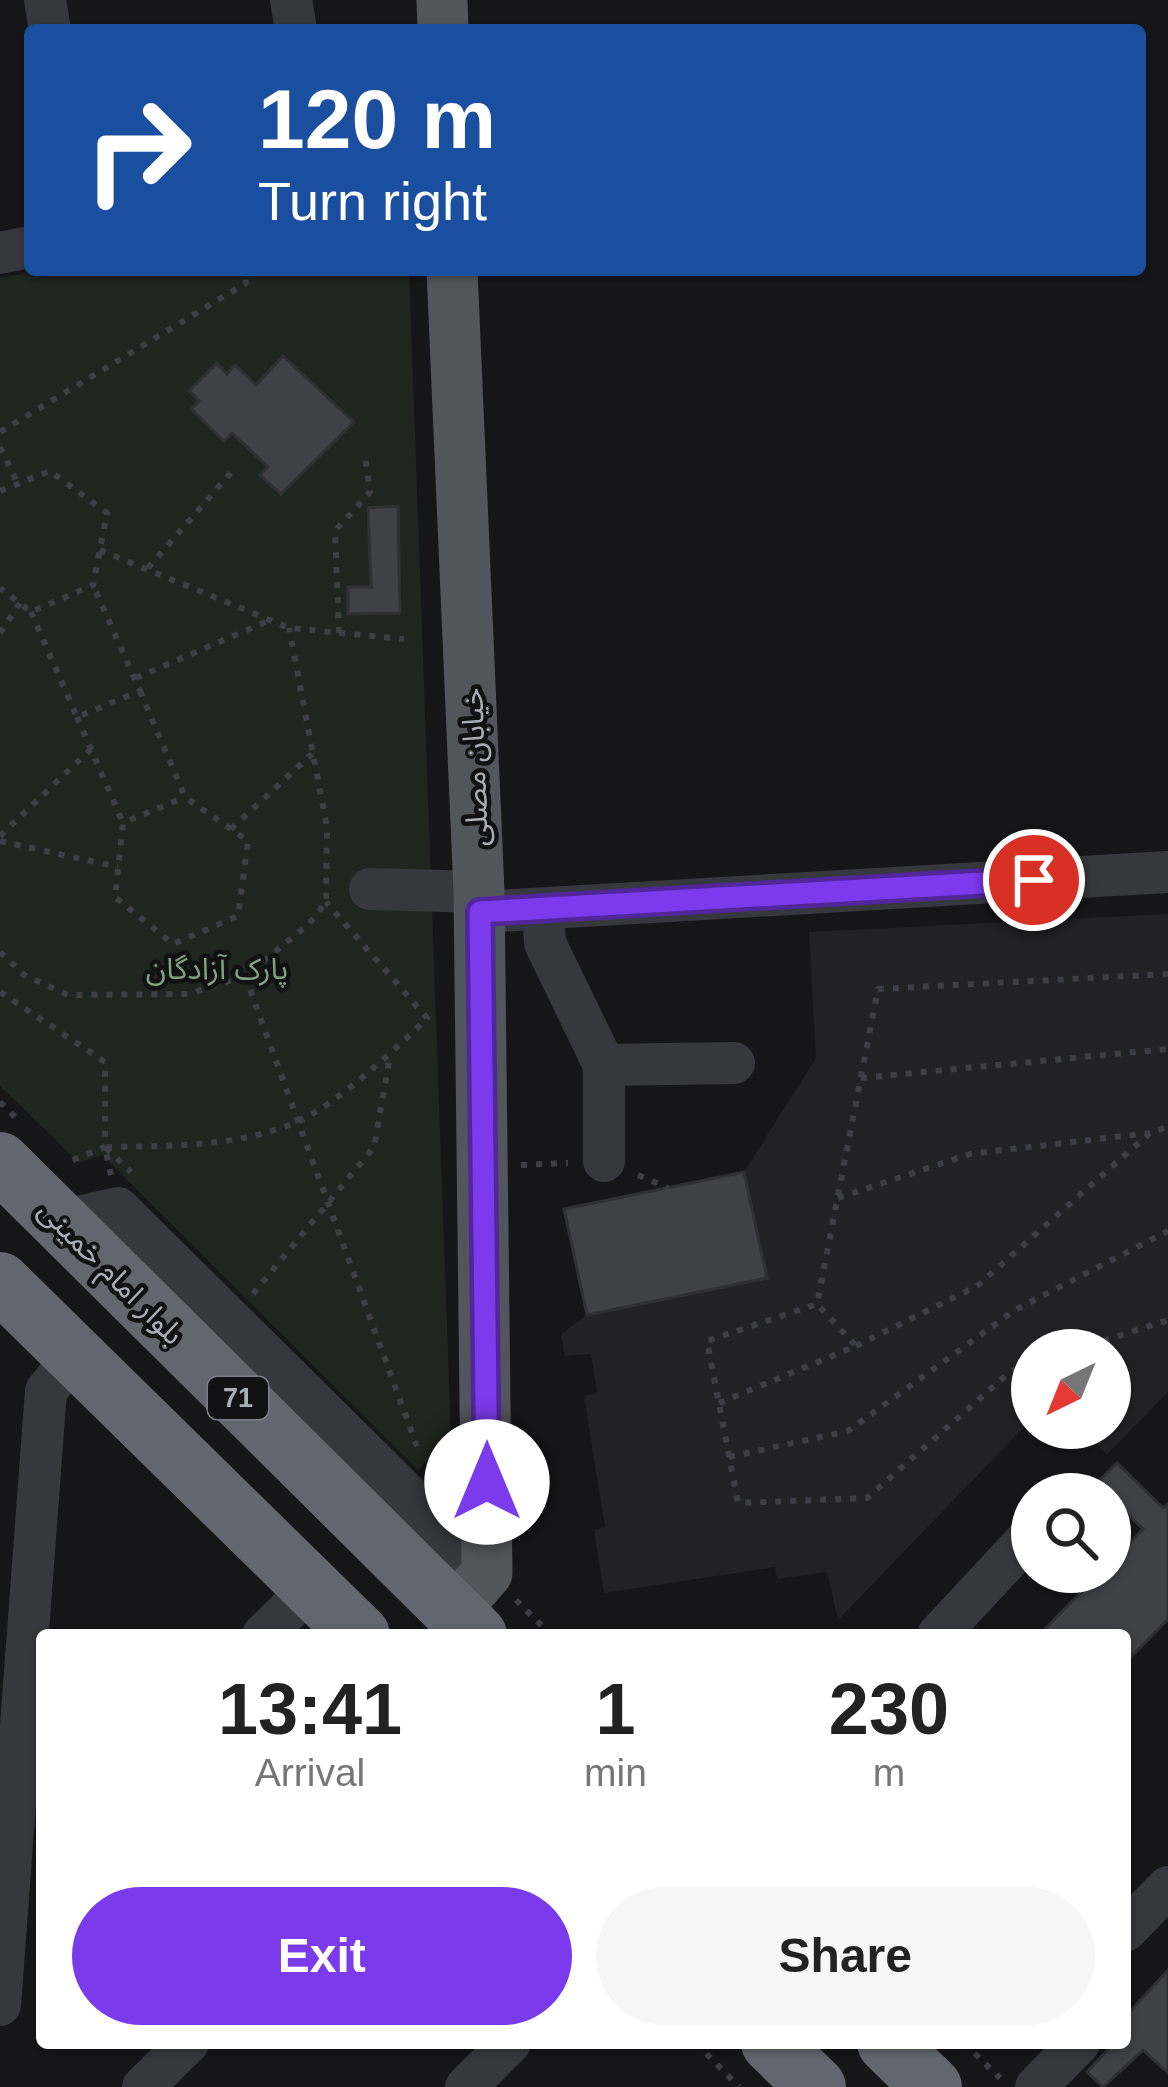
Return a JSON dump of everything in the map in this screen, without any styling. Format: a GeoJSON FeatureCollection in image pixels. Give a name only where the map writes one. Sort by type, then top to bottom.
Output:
{"type":"FeatureCollection","features":[{"type":"Feature","properties":{"kind":"highway","name":"بلوار امام خمینی"},"geometry":{"type":"LineString","coordinates":[[0,1162],[61,1192],[472,1606]]}},
{"type":"Feature","properties":{"kind":"highway"},"geometry":{"type":"LineString","coordinates":[[0,1282],[354,1629]]}},
{"type":"Feature","properties":{"kind":"highway"},"geometry":{"type":"LineString","coordinates":[[777,2049],[816,2087]]}},
{"type":"Feature","properties":{"kind":"highway"},"geometry":{"type":"LineString","coordinates":[[893,2049],[932,2087]]}},
{"type":"Feature","properties":{"kind":"main road","name":"خیابان مصلی"},"geometry":{"type":"LineString","coordinates":[[452,276],[480,902],[472,1606]]}},
{"type":"Feature","properties":{"kind":"street"},"geometry":{"type":"LineString","coordinates":[[370,889],[543,908],[1168,872]]}},
{"type":"Feature","properties":{"kind":"street"},"geometry":{"type":"LineString","coordinates":[[543,908],[545,943],[604,1065],[604,1161]]}},
{"type":"Feature","properties":{"kind":"street"},"geometry":{"type":"LineString","coordinates":[[604,1065],[734,1064]]}},
{"type":"Feature","properties":{"kind":"street"},"geometry":{"type":"LineString","coordinates":[[61,1192],[118,1208],[396,1482],[472,1606]]}},
{"type":"Feature","properties":{"kind":"street"},"geometry":{"type":"LineString","coordinates":[[0,2005],[7,1780],[46,1391],[75,1355]]}},
{"type":"Feature","properties":{"kind":"street"},"geometry":{"type":"LineString","coordinates":[[944,1629],[1011,1557]]}},
{"type":"Feature","properties":{"kind":"street"},"geometry":{"type":"LineString","coordinates":[[269,1629],[312,1587]]}},
{"type":"Feature","properties":{"kind":"street"},"geometry":{"type":"LineString","coordinates":[[1131,1925],[1168,1887]]}},
{"type":"Feature","properties":{"kind":"street"},"geometry":{"type":"LineString","coordinates":[[143,2087],[182,2049]]}},
{"type":"Feature","properties":{"kind":"street"},"geometry":{"type":"LineString","coordinates":[[466,2087],[504,2049]]}},
{"type":"Feature","properties":{"kind":"street"},"geometry":{"type":"LineString","coordinates":[[1036,2087],[1073,2049]]}},
{"type":"Feature","properties":{"kind":"path"},"geometry":{"type":"LineString","coordinates":[[0,432],[246,283],[245,276]]}},
{"type":"Feature","properties":{"kind":"path"},"geometry":{"type":"LineString","coordinates":[[0,447],[18,484]]}},
{"type":"Feature","properties":{"kind":"path"},"geometry":{"type":"LineString","coordinates":[[340,633],[335,531],[370,492],[365,454]]}},
{"type":"Feature","properties":{"kind":"path"},"geometry":{"type":"LineString","coordinates":[[148,568],[235,468]]}},
{"type":"Feature","properties":{"kind":"path"},"geometry":{"type":"LineString","coordinates":[[0,491],[50,472],[107,513],[93,585],[185,797],[248,841],[238,916],[173,944],[116,897],[123,823],[31,612],[0,588]]}},
{"type":"Feature","properties":{"kind":"path"},"geometry":{"type":"LineString","coordinates":[[100,550],[289,628],[404,639]]}},
{"type":"Feature","properties":{"kind":"path"},"geometry":{"type":"LineString","coordinates":[[31,612],[93,585]]}},
{"type":"Feature","properties":{"kind":"path"},"geometry":{"type":"LineString","coordinates":[[0,633],[20,603]]}},
{"type":"Feature","properties":{"kind":"path"},"geometry":{"type":"LineString","coordinates":[[135,679],[270,620]]}},
{"type":"Feature","properties":{"kind":"path"},"geometry":{"type":"LineString","coordinates":[[0,952],[24,975],[68,995],[189,994],[245,976],[309,924],[326,902],[327,826],[289,628]]}},
{"type":"Feature","properties":{"kind":"path"},"geometry":{"type":"LineString","coordinates":[[77,717],[140,691]]}},
{"type":"Feature","properties":{"kind":"path"},"geometry":{"type":"LineString","coordinates":[[0,838],[91,749]]}},
{"type":"Feature","properties":{"kind":"path"},"geometry":{"type":"LineString","coordinates":[[231,829],[313,752]]}},
{"type":"Feature","properties":{"kind":"path"},"geometry":{"type":"LineString","coordinates":[[123,823],[185,797]]}},
{"type":"Feature","properties":{"kind":"path"},"geometry":{"type":"LineString","coordinates":[[0,838],[118,867]]}},
{"type":"Feature","properties":{"kind":"path"},"geometry":{"type":"LineString","coordinates":[[61,1192],[105,1147],[201,1145],[298,1121],[390,1056],[427,1018],[326,902]]}},
{"type":"Feature","properties":{"kind":"path"},"geometry":{"type":"LineString","coordinates":[[817,1304],[878,989],[1168,974]]}},
{"type":"Feature","properties":{"kind":"path"},"geometry":{"type":"LineString","coordinates":[[245,976],[420,1456],[396,1482]]}},
{"type":"Feature","properties":{"kind":"path"},"geometry":{"type":"LineString","coordinates":[[0,992],[105,1062],[105,1147],[118,1208]]}},
{"type":"Feature","properties":{"kind":"path"},"geometry":{"type":"LineString","coordinates":[[861,1078],[1168,1049]]}},
{"type":"Feature","properties":{"kind":"path"},"geometry":{"type":"LineString","coordinates":[[253,1294],[374,1147],[390,1056]]}},
{"type":"Feature","properties":{"kind":"path"},"geometry":{"type":"LineString","coordinates":[[838,1198],[970,1154],[1168,1127]]}},
{"type":"Feature","properties":{"kind":"path"},"geometry":{"type":"LineString","coordinates":[[719,1403],[856,1346],[977,1286],[1151,1132]]}},
{"type":"Feature","properties":{"kind":"path"},"geometry":{"type":"LineString","coordinates":[[729,1457],[848,1431],[1015,1310],[1168,1231]]}},
{"type":"Feature","properties":{"kind":"path"},"geometry":{"type":"LineString","coordinates":[[817,1304],[856,1346]]}},
{"type":"Feature","properties":{"kind":"path"},"geometry":{"type":"LineString","coordinates":[[817,1304],[707,1341],[738,1503],[867,1498],[1011,1371]]}},
{"type":"Feature","properties":{"kind":"path"},"geometry":{"type":"LineString","coordinates":[[1131,1332],[1168,1320]]}},
{"type":"Feature","properties":{"kind":"path"},"geometry":{"type":"LineString","coordinates":[[702,2049],[739,2087]]}},
{"type":"Feature","properties":{"kind":"path"},"geometry":{"type":"LineString","coordinates":[[970,2049],[1009,2087]]}},
{"type":"Feature","properties":{"kind":"shaded area"},"geometry":{"type":"Polygon","coordinates":[[[1168,914],[1168,1392],[1131,1430],[1131,1329],[1011,1329],[1011,1441],[838,1620],[827,1572],[777,1579],[775,1567],[604,1593],[594,1530],[605,1527],[584,1396],[597,1393],[591,1354],[565,1356],[561,1334],[587,1315],[766,1278],[744,1172],[816,1058],[809,932],[1168,914]]]}},
{"type":"Feature","properties":{"kind":"green space","name":"پارک آزادگان"},"geometry":{"type":"Polygon","coordinates":[[[24,274],[409,276],[451,1437],[418,1470],[102,1155],[79,1163],[0,1086],[0,278],[24,274]]]}},
{"type":"Feature","properties":{"kind":"building"},"geometry":{"type":"Polygon","coordinates":[[[283,356],[354,422],[281,494],[260,475],[268,467],[232,433],[224,441],[191,409],[199,401],[189,391],[217,363],[227,374],[235,365],[256,385],[283,356]]]}},
{"type":"Feature","properties":{"kind":"building"},"geometry":{"type":"Polygon","coordinates":[[[398,506],[400,613],[348,614],[348,587],[371,587],[368,508],[398,506]]]}},
{"type":"Feature","properties":{"kind":"building"},"geometry":{"type":"Polygon","coordinates":[[[744,1172],[767,1278],[587,1315],[564,1209],[744,1172]]]}},
{"type":"Feature","properties":{"kind":"building"},"geometry":{"type":"Polygon","coordinates":[[[1117,1463],[1127,1473],[1107,1473],[1117,1463]]]}},
{"type":"Feature","properties":{"kind":"building"},"geometry":{"type":"Polygon","coordinates":[[[1131,1477],[1163,1508],[1168,1504],[1168,1619],[1131,1657],[1131,1629],[1045,1629],[1080,1593],[1131,1593],[1131,1541],[1143,1529],[1131,1518],[1131,1477]]]}},
{"type":"Feature","properties":{"kind":"building"},"geometry":{"type":"Polygon","coordinates":[[[1168,1970],[1168,2073],[1143,2050],[1103,2087],[1087,2072],[1108,2049],[1131,2049],[1131,2010],[1168,1970]]]}},
{"type":"Feature","properties":{"kind":"route"},"geometry":{"type":"LineString","coordinates":[[487,1482],[480,912],[1034,880]]}}]}
